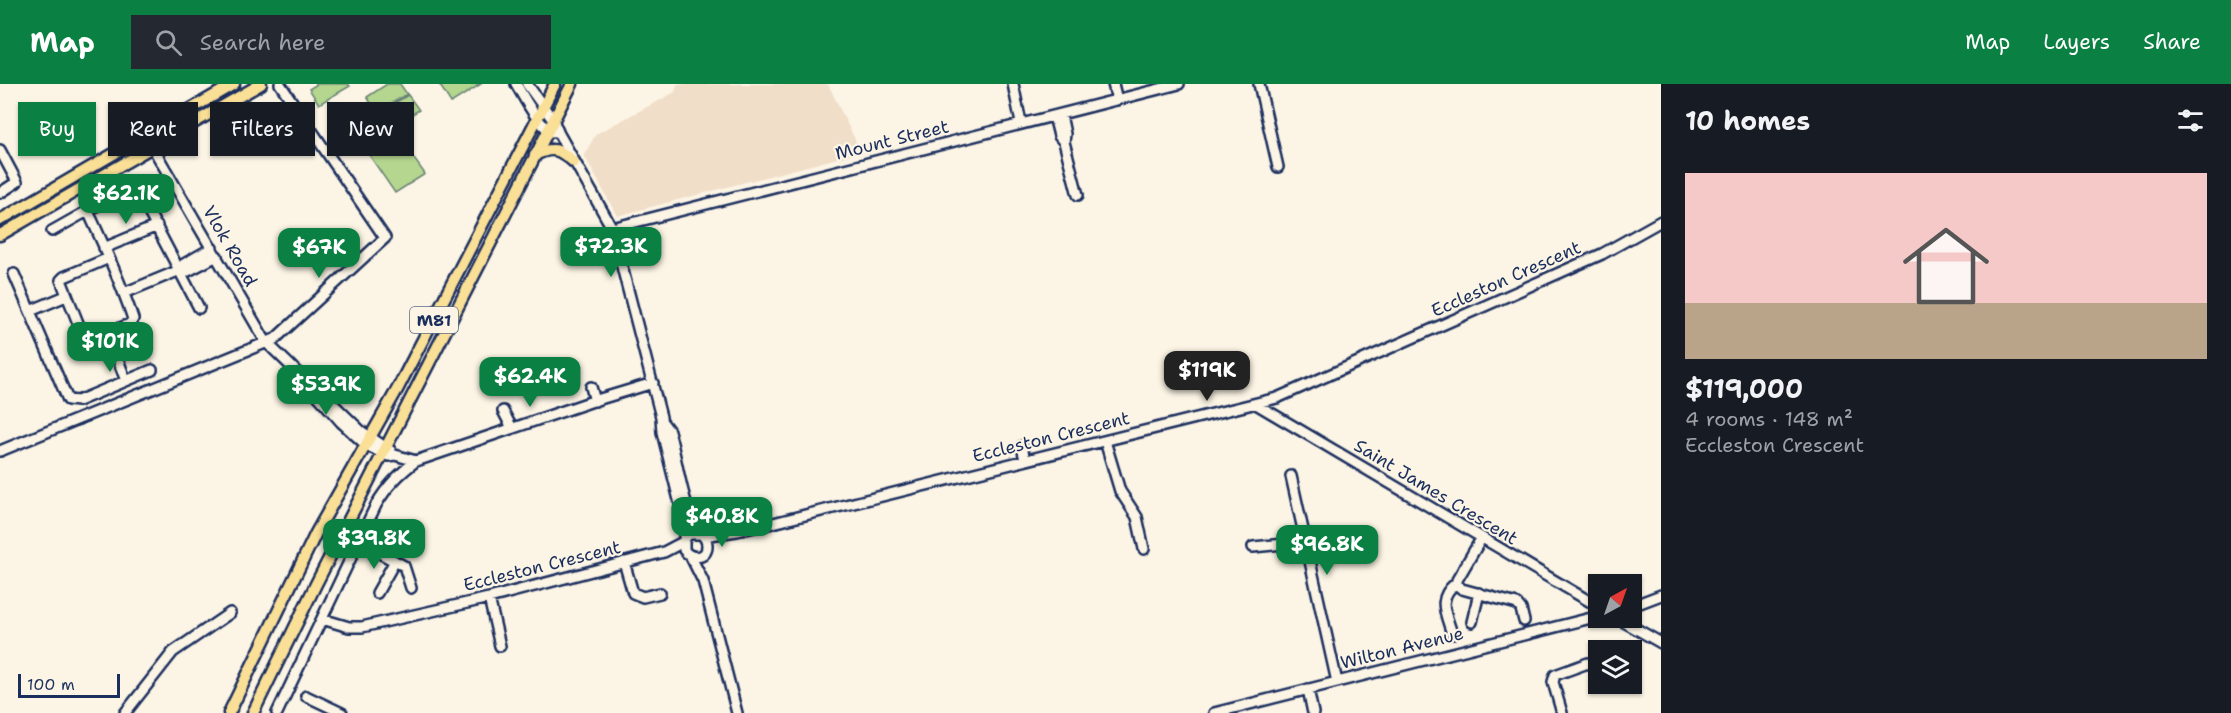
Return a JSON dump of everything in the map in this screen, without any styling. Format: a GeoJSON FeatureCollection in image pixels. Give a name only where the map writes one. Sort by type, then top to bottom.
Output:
{"type":"FeatureCollection","features":[{"type":"Feature","properties":{"kind":"main road"},"geometry":{"type":"LineString","coordinates":[[198,105],[234,84]]}},
{"type":"Feature","properties":{"kind":"main road"},"geometry":{"type":"LineString","coordinates":[[198,121],[261,84]]}},
{"type":"Feature","properties":{"kind":"main road","name":"M81"},"geometry":{"type":"LineString","coordinates":[[229,713],[316,532],[419,349],[555,84]]}},
{"type":"Feature","properties":{"kind":"main road","name":"M81"},"geometry":{"type":"LineString","coordinates":[[253,713],[316,584],[535,155],[553,132],[554,120],[572,84]]}},
{"type":"Feature","properties":{"kind":"main road"},"geometry":{"type":"LineString","coordinates":[[535,155],[545,150],[555,150],[574,162]]}},
{"type":"Feature","properties":{"kind":"main road"},"geometry":{"type":"LineString","coordinates":[[0,220],[111,156]]}},
{"type":"Feature","properties":{"kind":"main road"},"geometry":{"type":"LineString","coordinates":[[0,235],[137,156]]}},
{"type":"Feature","properties":{"kind":"street"},"geometry":{"type":"LineString","coordinates":[[0,451],[278,337],[385,238],[280,84]]}},
{"type":"Feature","properties":{"kind":"street"},"geometry":{"type":"LineString","coordinates":[[516,84],[538,118],[553,132],[574,162],[612,228],[663,423],[662,432],[685,524],[683,541],[703,581]]}},
{"type":"Feature","properties":{"kind":"street"},"geometry":{"type":"LineString","coordinates":[[527,84],[554,120]]}},
{"type":"Feature","properties":{"kind":"street"},"geometry":{"type":"LineString","coordinates":[[1013,84],[1021,123]]}},
{"type":"Feature","properties":{"kind":"street"},"geometry":{"type":"LineString","coordinates":[[1113,84],[1117,100]]}},
{"type":"Feature","properties":{"kind":"street","name":"Mount Street"},"geometry":{"type":"LineString","coordinates":[[612,228],[1179,84]]}},
{"type":"Feature","properties":{"kind":"street"},"geometry":{"type":"LineString","coordinates":[[1260,84],[1278,167]]}},
{"type":"Feature","properties":{"kind":"street"},"geometry":{"type":"LineString","coordinates":[[1057,116],[1066,138],[1064,142],[1078,195]]}},
{"type":"Feature","properties":{"kind":"street"},"geometry":{"type":"LineString","coordinates":[[0,150],[17,182],[0,193]]}},
{"type":"Feature","properties":{"kind":"street","name":"Vlok Road"},"geometry":{"type":"LineString","coordinates":[[158,156],[266,342],[297,372],[341,422],[368,442],[384,450]]}},
{"type":"Feature","properties":{"kind":"street"},"geometry":{"type":"LineString","coordinates":[[52,231],[121,192]]}},
{"type":"Feature","properties":{"kind":"street"},"geometry":{"type":"LineString","coordinates":[[145,205],[199,308]]}},
{"type":"Feature","properties":{"kind":"street"},"geometry":{"type":"LineString","coordinates":[[88,211],[105,248],[124,293],[133,320],[130,324],[91,340],[85,339],[61,282],[64,277],[109,258]]}},
{"type":"Feature","properties":{"kind":"street","name":"Eccleston Crescent"},"geometry":{"type":"LineString","coordinates":[[702,535],[737,531],[1256,404],[1293,391],[1602,254],[1661,221]]}},
{"type":"Feature","properties":{"kind":"street"},"geometry":{"type":"LineString","coordinates":[[105,248],[158,226]]}},
{"type":"Feature","properties":{"kind":"street"},"geometry":{"type":"LineString","coordinates":[[124,293],[180,270],[184,264],[215,252]]}},
{"type":"Feature","properties":{"kind":"street"},"geometry":{"type":"LineString","coordinates":[[14,274],[68,400],[78,401],[152,370]]}},
{"type":"Feature","properties":{"kind":"street"},"geometry":{"type":"LineString","coordinates":[[30,311],[66,296]]}},
{"type":"Feature","properties":{"kind":"street"},"geometry":{"type":"LineString","coordinates":[[108,333],[126,381]]}},
{"type":"Feature","properties":{"kind":"street"},"geometry":{"type":"LineString","coordinates":[[277,713],[359,542],[388,486],[400,472],[417,460],[653,383]]}},
{"type":"Feature","properties":{"kind":"street"},"geometry":{"type":"LineString","coordinates":[[591,387],[595,401]]}},
{"type":"Feature","properties":{"kind":"street","name":"Saint James Crescent"},"geometry":{"type":"LineString","coordinates":[[1256,404],[1588,601]]}},
{"type":"Feature","properties":{"kind":"street"},"geometry":{"type":"LineString","coordinates":[[503,411],[512,428]]}},
{"type":"Feature","properties":{"kind":"street"},"geometry":{"type":"LineString","coordinates":[[663,423],[669,431],[692,520],[702,535],[707,549],[702,561],[703,581],[736,713]]}},
{"type":"Feature","properties":{"kind":"street"},"geometry":{"type":"LineString","coordinates":[[1105,441],[1120,491],[1137,517],[1143,549]]}},
{"type":"Feature","properties":{"kind":"street"},"geometry":{"type":"LineString","coordinates":[[1022,446],[1025,460]]}},
{"type":"Feature","properties":{"kind":"street"},"geometry":{"type":"LineString","coordinates":[[384,450],[388,456],[395,455],[417,460]]}},
{"type":"Feature","properties":{"kind":"street"},"geometry":{"type":"LineString","coordinates":[[1291,476],[1337,682]]}},
{"type":"Feature","properties":{"kind":"street","name":"Eccleston Crescent"},"geometry":{"type":"LineString","coordinates":[[707,549],[737,531]]}},
{"type":"Feature","properties":{"kind":"street"},"geometry":{"type":"LineString","coordinates":[[683,541],[693,533],[702,535]]}},
{"type":"Feature","properties":{"kind":"street"},"geometry":{"type":"LineString","coordinates":[[1452,634],[1443,606],[1448,591],[1456,583],[1481,539]]}},
{"type":"Feature","properties":{"kind":"street","name":"Eccleston Crescent"},"geometry":{"type":"LineString","coordinates":[[322,619],[349,627],[362,627],[489,598],[664,552],[683,541]]}},
{"type":"Feature","properties":{"kind":"street"},"geometry":{"type":"LineString","coordinates":[[359,542],[405,568],[411,588]]}},
{"type":"Feature","properties":{"kind":"street"},"geometry":{"type":"LineString","coordinates":[[1253,547],[1306,542]]}},
{"type":"Feature","properties":{"kind":"street"},"geometry":{"type":"LineString","coordinates":[[688,555],[697,558],[707,549]]}},
{"type":"Feature","properties":{"kind":"street","name":"Eccleston Crescent"},"geometry":{"type":"LineString","coordinates":[[664,552],[688,555]]}},
{"type":"Feature","properties":{"kind":"street"},"geometry":{"type":"LineString","coordinates":[[377,593],[394,561]]}},
{"type":"Feature","properties":{"kind":"street"},"geometry":{"type":"LineString","coordinates":[[624,562],[633,593],[643,597],[660,592]]}},
{"type":"Feature","properties":{"kind":"street"},"geometry":{"type":"LineString","coordinates":[[1456,583],[1462,589],[1517,604],[1520,606],[1524,621]]}},
{"type":"Feature","properties":{"kind":"street"},"geometry":{"type":"LineString","coordinates":[[1472,622],[1479,593]]}},
{"type":"Feature","properties":{"kind":"street"},"geometry":{"type":"LineString","coordinates":[[1642,602],[1661,595]]}},
{"type":"Feature","properties":{"kind":"street"},"geometry":{"type":"LineString","coordinates":[[489,598],[500,646]]}},
{"type":"Feature","properties":{"kind":"street"},"geometry":{"type":"LineString","coordinates":[[125,713],[172,652],[230,613]]}},
{"type":"Feature","properties":{"kind":"street","name":"Wilton Avenue"},"geometry":{"type":"LineString","coordinates":[[1214,713],[1588,619]]}},
{"type":"Feature","properties":{"kind":"street"},"geometry":{"type":"LineString","coordinates":[[1635,628],[1661,643]]}},
{"type":"Feature","properties":{"kind":"street"},"geometry":{"type":"LineString","coordinates":[[1562,713],[1553,682],[1555,675],[1588,663]]}},
{"type":"Feature","properties":{"kind":"street"},"geometry":{"type":"LineString","coordinates":[[1308,689],[1313,713]]}},
{"type":"Feature","properties":{"kind":"street"},"geometry":{"type":"LineString","coordinates":[[306,696],[342,713]]}},
{"type":"Feature","properties":{"kind":"shaded area"},"geometry":{"type":"Polygon","coordinates":[[[677,84],[828,84],[861,152],[617,216],[584,155],[596,134],[675,92],[677,84]]]}},
{"type":"Feature","properties":{"kind":"green space"},"geometry":{"type":"Polygon","coordinates":[[[317,84],[348,84],[350,86],[319,104],[309,89],[317,84]]]}},
{"type":"Feature","properties":{"kind":"green space"},"geometry":{"type":"Polygon","coordinates":[[[387,84],[400,84],[407,94],[394,102],[370,102],[367,97],[387,84]]]}},
{"type":"Feature","properties":{"kind":"green space"},"geometry":{"type":"Polygon","coordinates":[[[439,84],[481,84],[451,103],[439,84]]]}},
{"type":"Feature","properties":{"kind":"green space"},"geometry":{"type":"Polygon","coordinates":[[[408,95],[413,102],[396,102],[408,95]]]}},
{"type":"Feature","properties":{"kind":"green space"},"geometry":{"type":"Polygon","coordinates":[[[414,103],[419,110],[414,113],[414,103]]]}},
{"type":"Feature","properties":{"kind":"green space"},"geometry":{"type":"Polygon","coordinates":[[[370,156],[412,156],[425,174],[395,193],[370,156]]]}}]}
